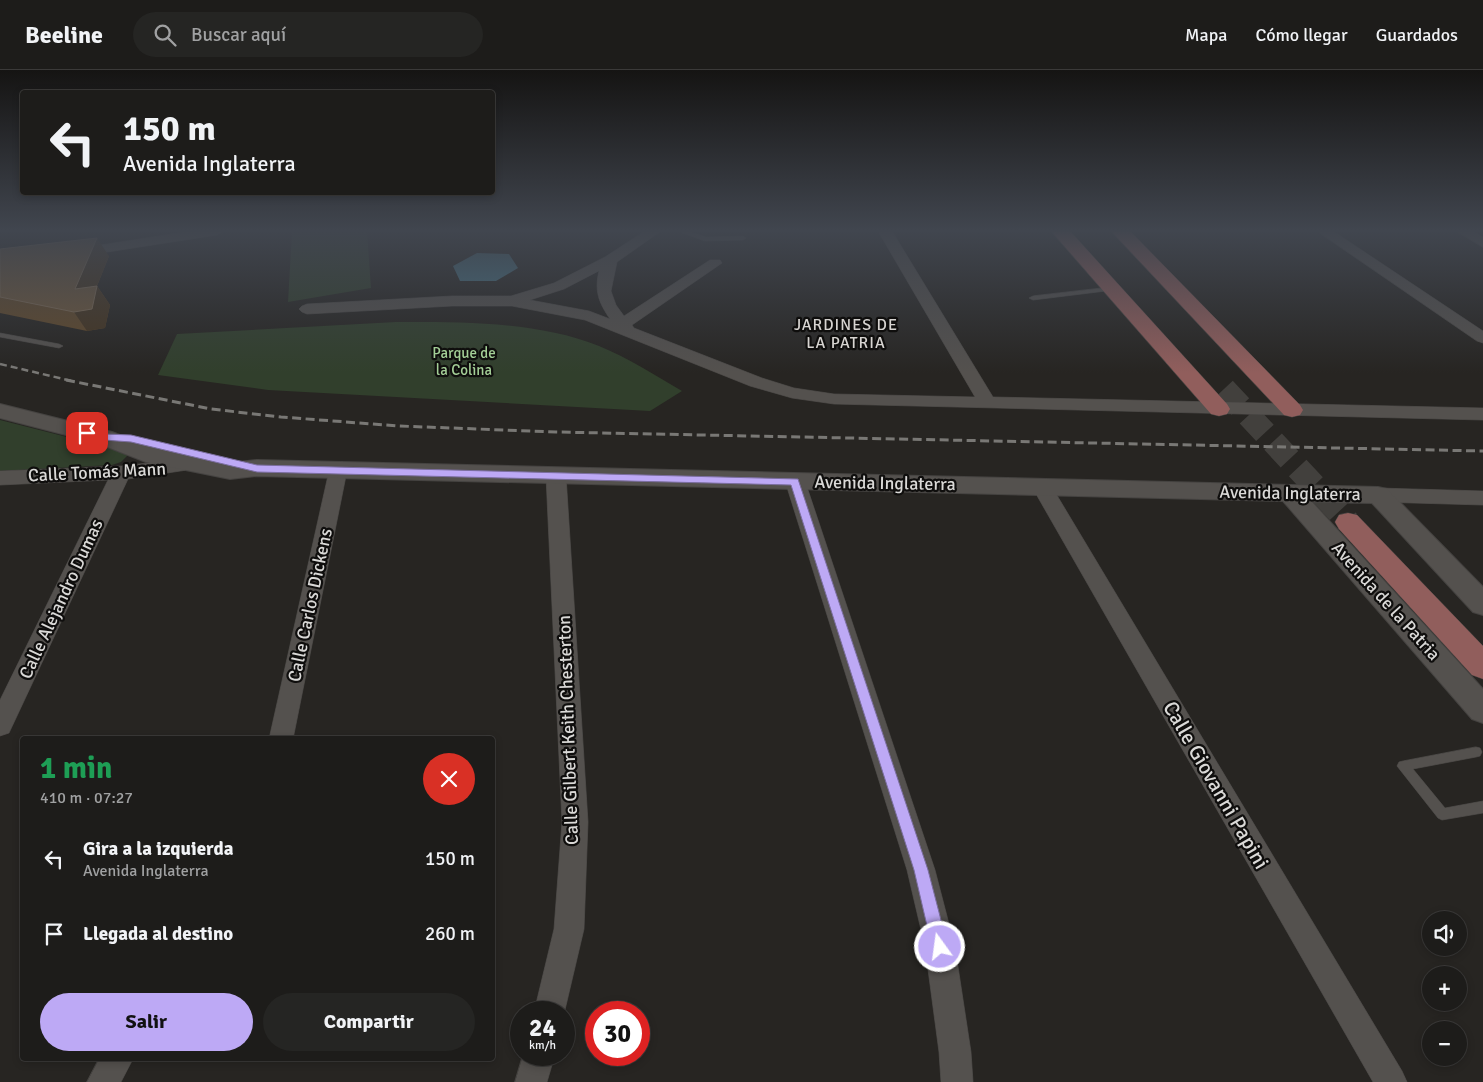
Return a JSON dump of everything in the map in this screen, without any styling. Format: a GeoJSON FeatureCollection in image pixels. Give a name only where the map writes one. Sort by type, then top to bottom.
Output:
{"type":"FeatureCollection","features":[{"type":"Feature","properties":{"kind":"main road"},"geometry":{"type":"LineString","coordinates":[[1102,278],[1221,399]]}},
{"type":"Feature","properties":{"kind":"main road"},"geometry":{"type":"LineString","coordinates":[[1117,278],[1221,399]]}},
{"type":"Feature","properties":{"kind":"main road"},"geometry":{"type":"LineString","coordinates":[[1145,278],[1246,387]]}},
{"type":"Feature","properties":{"kind":"main road"},"geometry":{"type":"LineString","coordinates":[[1165,278],[1292,410]]}},
{"type":"Feature","properties":{"kind":"main road","name":"Avenida de la Patria"},"geometry":{"type":"LineString","coordinates":[[1364,512],[1474,639],[1483,666]]}},
{"type":"Feature","properties":{"kind":"main road"},"geometry":{"type":"LineString","coordinates":[[1474,639],[1483,675]]}},
{"type":"Feature","properties":{"kind":"street"},"geometry":{"type":"LineString","coordinates":[[512,301],[559,286],[573,278]]}},
{"type":"Feature","properties":{"kind":"street"},"geometry":{"type":"LineString","coordinates":[[604,278],[602,286],[608,306],[626,328]]}},
{"type":"Feature","properties":{"kind":"street"},"geometry":{"type":"LineString","coordinates":[[626,328],[694,278]]}},
{"type":"Feature","properties":{"kind":"street"},"geometry":{"type":"LineString","coordinates":[[913,278],[988,404]]}},
{"type":"Feature","properties":{"kind":"street"},"geometry":{"type":"LineString","coordinates":[[1394,278],[1483,338]]}},
{"type":"Feature","properties":{"kind":"street"},"geometry":{"type":"LineString","coordinates":[[307,309],[452,301],[512,301],[589,316],[626,328],[756,382],[792,393],[834,399],[988,404],[1221,399],[1292,410],[1483,414]]}},
{"type":"Feature","properties":{"kind":"street","name":"Avenida Inglaterra"},"geometry":{"type":"LineString","coordinates":[[0,411],[104,437],[146,454],[230,471],[257,468],[1290,493],[1364,512],[1483,498]]}},
{"type":"Feature","properties":{"kind":"street","name":"Avenida Inglaterra"},"geometry":{"type":"LineString","coordinates":[[104,437],[131,438],[257,468]]}},
{"type":"Feature","properties":{"kind":"street","name":"Calle Tomás Mann"},"geometry":{"type":"LineString","coordinates":[[0,478],[121,473],[170,469],[193,464]]}},
{"type":"Feature","properties":{"kind":"street","name":"Calle Carlos Dickens"},"geometry":{"type":"LineString","coordinates":[[282,736],[338,471]]}},
{"type":"Feature","properties":{"kind":"street","name":"Calle Alejandro Dumas"},"geometry":{"type":"LineString","coordinates":[[0,725],[121,473]]}},
{"type":"Feature","properties":{"kind":"street","name":"Calle Gilbert Keith Chesterton"},"geometry":{"type":"LineString","coordinates":[[553,1001],[569,929],[575,822],[556,476]]}},
{"type":"Feature","properties":{"kind":"street"},"geometry":{"type":"LineString","coordinates":[[795,481],[921,870],[940,947],[955,1052],[957,1082]]}},
{"type":"Feature","properties":{"kind":"street","name":"Calle Giovanni Papini"},"geometry":{"type":"LineString","coordinates":[[1042,487],[1391,1082]]}},
{"type":"Feature","properties":{"kind":"street","name":"Avenida de la Patria"},"geometry":{"type":"LineString","coordinates":[[1290,493],[1483,710]]}},
{"type":"Feature","properties":{"kind":"street"},"geometry":{"type":"LineString","coordinates":[[1364,512],[1483,604]]}},
{"type":"Feature","properties":{"kind":"street"},"geometry":{"type":"LineString","coordinates":[[103,1082],[116,1061]]}},
{"type":"Feature","properties":{"kind":"street"},"geometry":{"type":"LineString","coordinates":[[531,1082],[536,1066]]}},
{"type":"Feature","properties":{"kind":"lane"},"geometry":{"type":"LineString","coordinates":[[1033,298],[1112,289]]}},
{"type":"Feature","properties":{"kind":"lane"},"geometry":{"type":"LineString","coordinates":[[0,335],[59,346]]}},
{"type":"Feature","properties":{"kind":"lane"},"geometry":{"type":"LineString","coordinates":[[1476,752],[1403,766],[1442,814],[1483,807]]}},
{"type":"Feature","properties":{"kind":"green space"},"geometry":{"type":"Polygon","coordinates":[[[289,278],[370,278],[371,288],[288,302],[289,278]]]}},
{"type":"Feature","properties":{"kind":"green space","name":"Parque de la Colina"},"geometry":{"type":"Polygon","coordinates":[[[396,322],[473,323],[525,327],[575,338],[610,351],[682,391],[650,411],[268,390],[158,375],[177,334],[396,322]]]}},
{"type":"Feature","properties":{"kind":"green space"},"geometry":{"type":"Polygon","coordinates":[[[0,420],[126,452],[127,456],[121,462],[112,465],[0,471],[0,420]]]}},
{"type":"Feature","properties":{"kind":"water"},"geometry":{"type":"Polygon","coordinates":[[[459,278],[501,278],[496,281],[460,281],[459,278]]]}},
{"type":"Feature","properties":{"kind":"building"},"geometry":{"type":"Polygon","coordinates":[[[0,278],[80,278],[75,289],[97,286],[92,309],[74,312],[0,297],[0,278]]]}},
{"type":"Feature","properties":{"kind":"tunnel"},"geometry":{"type":"LineString","coordinates":[[1224,389],[1348,522]]}},
{"type":"Feature","properties":{"kind":"railway"},"geometry":{"type":"LineString","coordinates":[[0,364],[72,381]]}},
{"type":"Feature","properties":{"kind":"railway"},"geometry":{"type":"LineString","coordinates":[[66,380],[211,409],[281,417],[399,426],[556,432],[1483,451]]}},
{"type":"Feature","properties":{"kind":"district","name":"JARDINES DE LA PATRIA"},"geometry":{"type":"Point","coordinates":[846,333]}},
{"type":"Feature","properties":{"kind":"route"},"geometry":{"type":"LineString","coordinates":[[87,433],[104,437],[131,438],[257,468],[795,481],[921,870],[940,947]]}}]}
